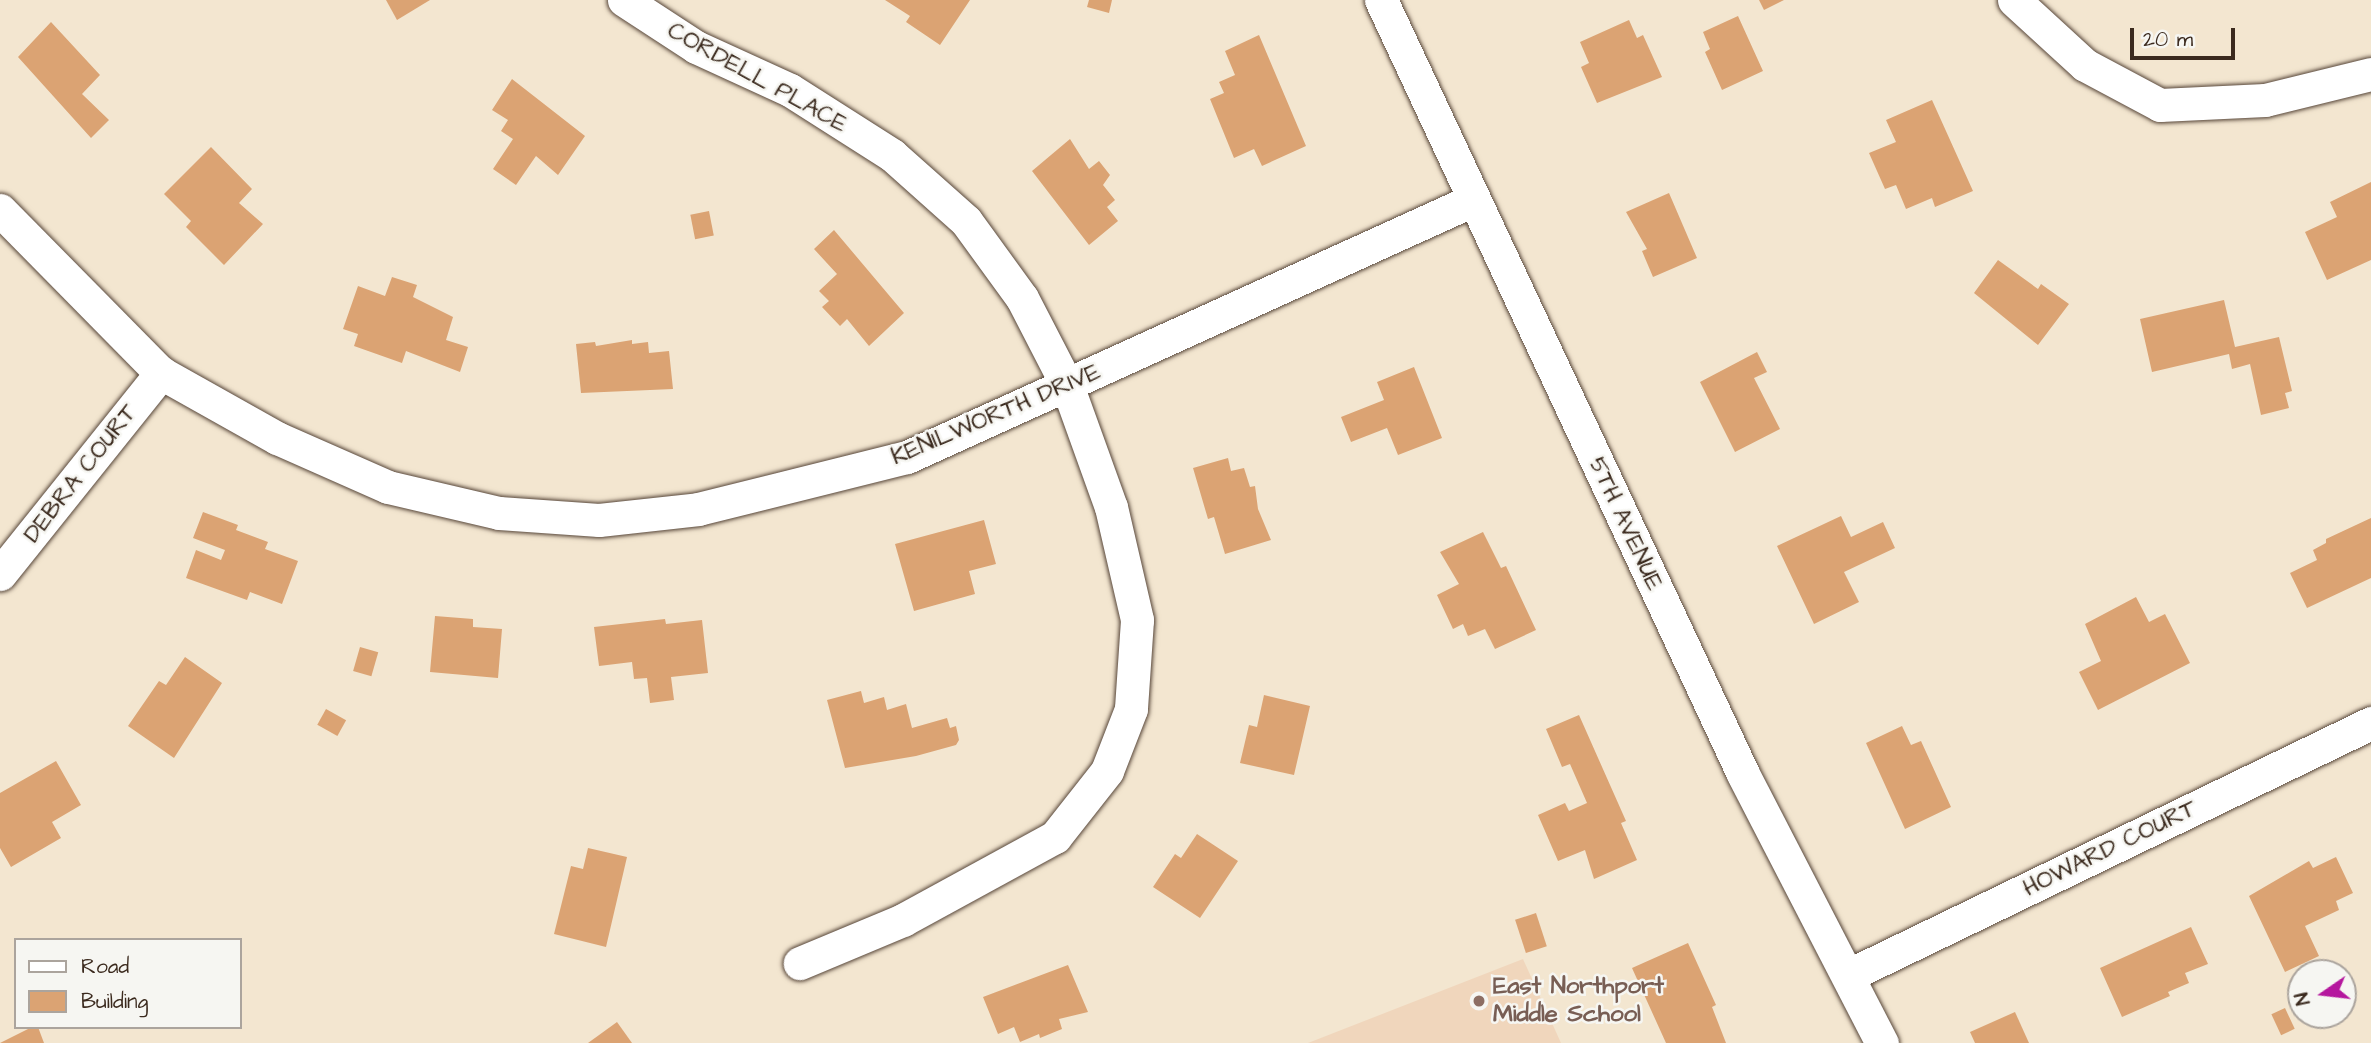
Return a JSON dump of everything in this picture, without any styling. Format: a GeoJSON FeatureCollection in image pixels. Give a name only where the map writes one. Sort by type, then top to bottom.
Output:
{"type":"FeatureCollection","features":[{"type":"Feature","properties":{"kind":"street","name":"CORDELL PLACE"},"geometry":{"type":"LineString","coordinates":[[624,0],[696,47],[790,90],[901,164],[974,232],[1022,298],[1067,385],[1111,507],[1137,620],[1131,709],[1107,771],[1055,837],[903,920],[800,963]]}},
{"type":"Feature","properties":{"kind":"street","name":"5TH AVENUE"},"geometry":{"type":"LineString","coordinates":[[1381,0],[1743,774],[1882,1043]]}},
{"type":"Feature","properties":{"kind":"street"},"geometry":{"type":"LineString","coordinates":[[2014,0],[2085,65],[2160,105],[2265,100],[2371,75]]}},
{"type":"Feature","properties":{"kind":"street","name":"KENILWORTH DRIVE"},"geometry":{"type":"LineString","coordinates":[[0,210],[161,373],[277,438],[388,487],[499,513],[600,520],[698,509],[907,457],[1473,200]]}},
{"type":"Feature","properties":{"kind":"street","name":"DEBRA COURT"},"geometry":{"type":"LineString","coordinates":[[0,574],[161,373]]}},
{"type":"Feature","properties":{"kind":"street","name":"HOWARD COURT"},"geometry":{"type":"LineString","coordinates":[[1849,975],[2371,723]]}},
{"type":"Feature","properties":{"kind":"shaded area","name":"East Northport Middle School"},"geometry":{"type":"Polygon","coordinates":[[[1523,959],[1561,1043],[1308,1043],[1523,959]]]}},
{"type":"Feature","properties":{"kind":"building"},"geometry":{"type":"Polygon","coordinates":[[[386,0],[430,0],[397,20],[386,0]]]}},
{"type":"Feature","properties":{"kind":"building"},"geometry":{"type":"Polygon","coordinates":[[[885,0],[970,0],[940,45],[906,22],[910,16],[885,0]]]}},
{"type":"Feature","properties":{"kind":"building"},"geometry":{"type":"Polygon","coordinates":[[[1089,0],[1112,0],[1109,13],[1087,7],[1089,0]]]}},
{"type":"Feature","properties":{"kind":"building"},"geometry":{"type":"Polygon","coordinates":[[[1759,0],[1784,0],[1764,10],[1759,0]]]}},
{"type":"Feature","properties":{"kind":"building"},"geometry":{"type":"Polygon","coordinates":[[[1738,16],[1763,71],[1722,90],[1705,52],[1710,49],[1703,32],[1738,16]]]}},
{"type":"Feature","properties":{"kind":"building"},"geometry":{"type":"Polygon","coordinates":[[[1629,20],[1637,38],[1643,35],[1662,77],[1597,103],[1581,67],[1589,63],[1580,42],[1629,20]]]}},
{"type":"Feature","properties":{"kind":"building"},"geometry":{"type":"Polygon","coordinates":[[[51,22],[100,75],[82,94],[109,120],[91,138],[18,57],[51,22]]]}},
{"type":"Feature","properties":{"kind":"building"},"geometry":{"type":"Polygon","coordinates":[[[1259,35],[1306,146],[1262,166],[1254,149],[1234,158],[1210,99],[1224,93],[1219,82],[1235,75],[1225,51],[1259,35]]]}},
{"type":"Feature","properties":{"kind":"building"},"geometry":{"type":"Polygon","coordinates":[[[512,79],[585,136],[558,175],[536,156],[516,185],[493,169],[513,139],[501,131],[508,120],[492,110],[512,79]]]}},
{"type":"Feature","properties":{"kind":"building"},"geometry":{"type":"Polygon","coordinates":[[[1932,100],[1973,191],[1935,207],[1932,198],[1906,209],[1896,185],[1885,189],[1869,153],[1896,142],[1886,120],[1932,100]]]}},
{"type":"Feature","properties":{"kind":"building"},"geometry":{"type":"Polygon","coordinates":[[[1070,139],[1089,169],[1099,161],[1110,175],[1103,185],[1115,200],[1107,207],[1118,221],[1089,245],[1032,171],[1070,139]]]}},
{"type":"Feature","properties":{"kind":"building"},"geometry":{"type":"Polygon","coordinates":[[[211,147],[252,189],[239,203],[263,224],[224,265],[186,227],[191,221],[164,194],[211,147]]]}},
{"type":"Feature","properties":{"kind":"building"},"geometry":{"type":"Polygon","coordinates":[[[2371,182],[2371,260],[2327,280],[2305,232],[2337,217],[2330,202],[2371,182]]]}},
{"type":"Feature","properties":{"kind":"building"},"geometry":{"type":"Polygon","coordinates":[[[1669,193],[1697,258],[1653,277],[1642,251],[1647,249],[1626,212],[1669,193]]]}},
{"type":"Feature","properties":{"kind":"building"},"geometry":{"type":"Polygon","coordinates":[[[709,211],[714,236],[695,239],[690,215],[709,211]]]}},
{"type":"Feature","properties":{"kind":"building"},"geometry":{"type":"Polygon","coordinates":[[[834,230],[904,313],[869,346],[847,319],[840,326],[822,307],[829,301],[819,291],[837,274],[814,249],[834,230]]]}},
{"type":"Feature","properties":{"kind":"building"},"geometry":{"type":"Polygon","coordinates":[[[1998,260],[2038,289],[2041,284],[2069,304],[2038,345],[1974,293],[1998,260]]]}},
{"type":"Feature","properties":{"kind":"building"},"geometry":{"type":"Polygon","coordinates":[[[392,277],[417,285],[413,297],[453,317],[446,340],[468,347],[460,372],[406,351],[402,363],[354,346],[358,334],[343,329],[358,286],[385,296],[392,277]]]}},
{"type":"Feature","properties":{"kind":"building"},"geometry":{"type":"Polygon","coordinates":[[[2224,300],[2235,347],[2279,337],[2292,391],[2285,393],[2289,408],[2261,415],[2250,364],[2232,369],[2229,354],[2152,372],[2140,319],[2224,300]]]}},
{"type":"Feature","properties":{"kind":"building"},"geometry":{"type":"Polygon","coordinates":[[[632,340],[632,344],[648,342],[649,353],[669,351],[673,389],[581,393],[576,344],[595,342],[596,346],[632,340]]]}},
{"type":"Feature","properties":{"kind":"building"},"geometry":{"type":"Polygon","coordinates":[[[1757,352],[1767,372],[1754,378],[1780,429],[1735,452],[1700,382],[1757,352]]]}},
{"type":"Feature","properties":{"kind":"building"},"geometry":{"type":"Polygon","coordinates":[[[1414,367],[1442,438],[1398,455],[1387,428],[1351,442],[1341,417],[1384,400],[1377,382],[1414,367]]]}},
{"type":"Feature","properties":{"kind":"building"},"geometry":{"type":"Polygon","coordinates":[[[1228,458],[1231,471],[1244,468],[1250,487],[1255,486],[1258,509],[1271,540],[1225,554],[1214,517],[1208,519],[1193,468],[1228,458]]]}},
{"type":"Feature","properties":{"kind":"building"},"geometry":{"type":"Polygon","coordinates":[[[203,512],[238,525],[236,530],[268,542],[265,549],[298,561],[282,604],[250,592],[247,600],[186,578],[196,550],[221,560],[225,550],[193,538],[203,512]]]}},
{"type":"Feature","properties":{"kind":"building"},"geometry":{"type":"Polygon","coordinates":[[[1841,516],[1851,537],[1883,522],[1895,548],[1844,572],[1859,602],[1814,624],[1777,546],[1841,516]]]}},
{"type":"Feature","properties":{"kind":"building"},"geometry":{"type":"Polygon","coordinates":[[[2371,518],[2371,578],[2307,608],[2290,573],[2317,560],[2313,550],[2326,543],[2326,539],[2371,518]]]}},
{"type":"Feature","properties":{"kind":"building"},"geometry":{"type":"Polygon","coordinates":[[[984,520],[996,564],[969,571],[975,594],[914,611],[895,544],[984,520]]]}},
{"type":"Feature","properties":{"kind":"building"},"geometry":{"type":"Polygon","coordinates":[[[1483,532],[1501,568],[1506,566],[1536,630],[1495,649],[1485,629],[1468,636],[1463,624],[1453,629],[1437,595],[1459,584],[1440,552],[1483,532]]]}},
{"type":"Feature","properties":{"kind":"building"},"geometry":{"type":"Polygon","coordinates":[[[2136,597],[2149,622],[2165,614],[2190,663],[2098,710],[2079,672],[2101,661],[2085,624],[2136,597]]]}},
{"type":"Feature","properties":{"kind":"building"},"geometry":{"type":"Polygon","coordinates":[[[435,616],[473,619],[473,627],[502,629],[498,678],[430,672],[435,616]]]}},
{"type":"Feature","properties":{"kind":"building"},"geometry":{"type":"Polygon","coordinates":[[[665,619],[666,624],[702,620],[708,673],[671,677],[674,700],[650,703],[647,678],[634,679],[632,662],[599,666],[594,627],[665,619]]]}},
{"type":"Feature","properties":{"kind":"building"},"geometry":{"type":"Polygon","coordinates":[[[360,647],[378,652],[371,676],[353,671],[360,647]]]}},
{"type":"Feature","properties":{"kind":"building"},"geometry":{"type":"Polygon","coordinates":[[[185,657],[222,683],[174,758],[128,726],[159,681],[166,685],[185,657]]]}},
{"type":"Feature","properties":{"kind":"building"},"geometry":{"type":"Polygon","coordinates":[[[861,691],[864,703],[884,697],[887,710],[906,704],[912,728],[947,718],[950,728],[956,726],[959,740],[956,745],[916,756],[845,768],[827,700],[861,691]]]}},
{"type":"Feature","properties":{"kind":"building"},"geometry":{"type":"Polygon","coordinates":[[[1264,695],[1310,706],[1294,775],[1240,763],[1249,725],[1257,727],[1264,695]]]}},
{"type":"Feature","properties":{"kind":"building"},"geometry":{"type":"Polygon","coordinates":[[[326,709],[346,720],[337,736],[317,725],[326,709]]]}},
{"type":"Feature","properties":{"kind":"building"},"geometry":{"type":"Polygon","coordinates":[[[1579,715],[1626,821],[1621,823],[1637,860],[1594,879],[1585,850],[1558,861],[1538,815],[1565,803],[1569,811],[1587,803],[1570,764],[1562,767],[1546,729],[1579,715]]]}},
{"type":"Feature","properties":{"kind":"building"},"geometry":{"type":"Polygon","coordinates":[[[1902,726],[1911,745],[1921,741],[1951,807],[1905,829],[1866,743],[1902,726]]]}},
{"type":"Feature","properties":{"kind":"building"},"geometry":{"type":"Polygon","coordinates":[[[56,761],[81,805],[52,822],[61,838],[11,867],[0,848],[0,793],[56,761]]]}},
{"type":"Feature","properties":{"kind":"building"},"geometry":{"type":"Polygon","coordinates":[[[1197,834],[1238,861],[1200,918],[1153,887],[1175,854],[1181,858],[1197,834]]]}},
{"type":"Feature","properties":{"kind":"building"},"geometry":{"type":"Polygon","coordinates":[[[588,848],[627,857],[606,947],[554,934],[571,866],[583,869],[588,848]]]}},
{"type":"Feature","properties":{"kind":"building"},"geometry":{"type":"Polygon","coordinates":[[[2336,857],[2353,893],[2336,901],[2339,910],[2305,926],[2319,956],[2313,959],[2287,959],[2285,972],[2249,896],[2309,861],[2313,868],[2336,857]]]}},
{"type":"Feature","properties":{"kind":"building"},"geometry":{"type":"Polygon","coordinates":[[[1536,913],[1547,946],[1526,953],[1515,920],[1536,913]]]}},
{"type":"Feature","properties":{"kind":"building"},"geometry":{"type":"Polygon","coordinates":[[[2191,927],[2208,964],[2185,973],[2189,983],[2168,992],[2170,996],[2122,1017],[2100,968],[2191,927]]]}},
{"type":"Feature","properties":{"kind":"building"},"geometry":{"type":"Polygon","coordinates":[[[1688,943],[1716,1005],[1712,1007],[1726,1043],[1666,1043],[1632,968],[1688,943]]]}},
{"type":"Feature","properties":{"kind":"building"},"geometry":{"type":"Polygon","coordinates":[[[1068,965],[1088,1012],[1059,1019],[1062,1029],[1040,1038],[1039,1034],[1020,1042],[1014,1027],[998,1034],[983,997],[1068,965]]]}},
{"type":"Feature","properties":{"kind":"building"},"geometry":{"type":"Polygon","coordinates":[[[2285,1008],[2287,1029],[2294,1029],[2281,1035],[2271,1014],[2285,1008]]]}},
{"type":"Feature","properties":{"kind":"building"},"geometry":{"type":"Polygon","coordinates":[[[2015,1012],[2029,1043],[1975,1043],[1970,1032],[2015,1012]]]}},
{"type":"Feature","properties":{"kind":"building"},"geometry":{"type":"Polygon","coordinates":[[[617,1022],[632,1043],[588,1043],[617,1022]]]}},
{"type":"Feature","properties":{"kind":"building"},"geometry":{"type":"Polygon","coordinates":[[[28,1029],[39,1029],[44,1043],[0,1043],[28,1029]]]}},
{"type":"Feature","properties":{"kind":"place","name":"East Northport Middle School"},"geometry":{"type":"Point","coordinates":[1479,1001]}}]}
